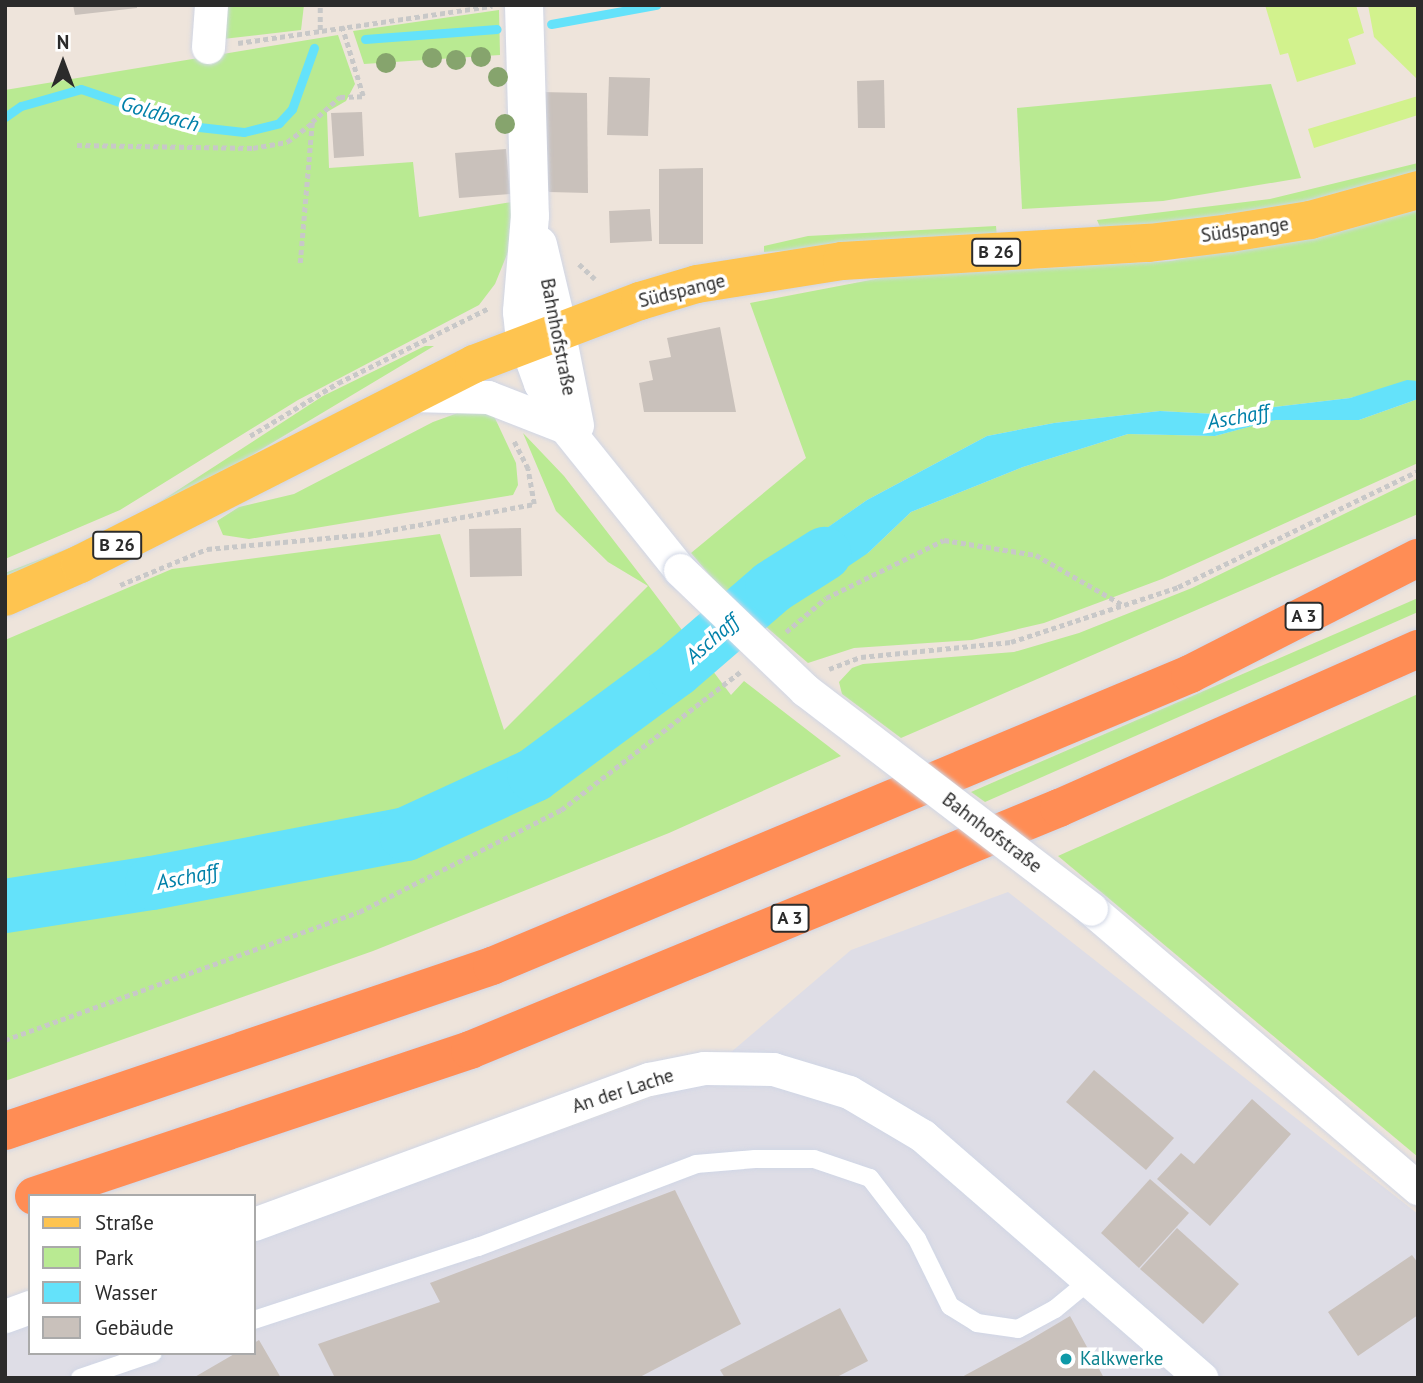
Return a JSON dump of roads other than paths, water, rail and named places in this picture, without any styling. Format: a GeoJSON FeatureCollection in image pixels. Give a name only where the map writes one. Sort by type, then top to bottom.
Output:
{"type":"FeatureCollection","features":[{"type":"Feature","properties":{"kind":"highway","name":"A 3"},"geometry":{"type":"LineString","coordinates":[[5,1131],[492,966],[1190,674],[1418,558]]}},
{"type":"Feature","properties":{"kind":"highway","name":"A 3"},"geometry":{"type":"LineString","coordinates":[[38,1194],[470,1050],[1059,808],[1418,649]]}},
{"type":"Feature","properties":{"kind":"highway","name":"A 3"},"geometry":{"type":"LineString","coordinates":[[5,1205],[28,1197]]}},
{"type":"Feature","properties":{"kind":"main road","name":"Südspange"},"geometry":{"type":"LineString","coordinates":[[5,597],[104,552],[411,395],[541,335],[640,300],[723,280],[842,261],[1149,243],[1310,220],[1418,190]]}},
{"type":"Feature","properties":{"kind":"street"},"geometry":{"type":"LineString","coordinates":[[208,47],[211,5]]}},
{"type":"Feature","properties":{"kind":"street","name":"Bahnhofstraße"},"geometry":{"type":"LineString","coordinates":[[524,5],[530,216],[541,335],[540,383],[565,427],[680,570],[805,690],[1091,909],[1418,1188]]}},
{"type":"Feature","properties":{"kind":"street","name":"Bahnhofstraße"},"geometry":{"type":"LineString","coordinates":[[530,216],[525,271],[541,335],[568,394],[590,456]]}},
{"type":"Feature","properties":{"kind":"street","name":"Bahnhofstraße"},"geometry":{"type":"LineString","coordinates":[[411,395],[488,397],[565,427]]}},
{"type":"Feature","properties":{"kind":"street","name":"An der Lache"},"geometry":{"type":"LineString","coordinates":[[256,1223],[649,1079],[704,1068],[773,1069],[849,1092],[923,1136],[1202,1378]]}},
{"type":"Feature","properties":{"kind":"street"},"geometry":{"type":"LineString","coordinates":[[5,1316],[28,1308]]}},
{"type":"Feature","properties":{"kind":"lane"},"geometry":{"type":"LineString","coordinates":[[256,1319],[478,1247],[696,1164],[755,1159],[814,1159],[870,1178],[917,1239],[950,1306],[977,1323],[1018,1329],[1055,1309],[1089,1281]]}},
{"type":"Feature","properties":{"kind":"lane"},"geometry":{"type":"LineString","coordinates":[[80,1378],[147,1355]]}},
{"type":"Feature","properties":{"kind":"water"},"geometry":{"type":"Polygon","coordinates":[[[1407,380],[1418,381],[1418,399],[1359,420],[1275,420],[1215,436],[1128,434],[1023,467],[911,512],[868,553],[785,609],[746,584],[867,500],[987,436],[1054,423],[1160,411],[1215,414],[1350,398],[1407,380]]]}},
{"type":"Feature","properties":{"kind":"waterway"},"geometry":{"type":"LineString","coordinates":[[551,24],[656,5]]}},
{"type":"Feature","properties":{"kind":"waterway"},"geometry":{"type":"LineString","coordinates":[[365,39],[497,29]]}},
{"type":"Feature","properties":{"kind":"waterway","name":"Goldbach"},"geometry":{"type":"LineString","coordinates":[[5,117],[21,106],[81,89],[190,126],[244,132],[279,123],[292,109],[314,48]]}},
{"type":"Feature","properties":{"kind":"waterway","name":"Aschaff"},"geometry":{"type":"LineString","coordinates":[[5,906],[152,883],[406,834],[534,775],[676,670],[772,587],[824,554]]}},
{"type":"Feature","properties":{"kind":"place","name":"Kalkwerke"},"geometry":{"type":"Point","coordinates":[1066,1359]}}]}
